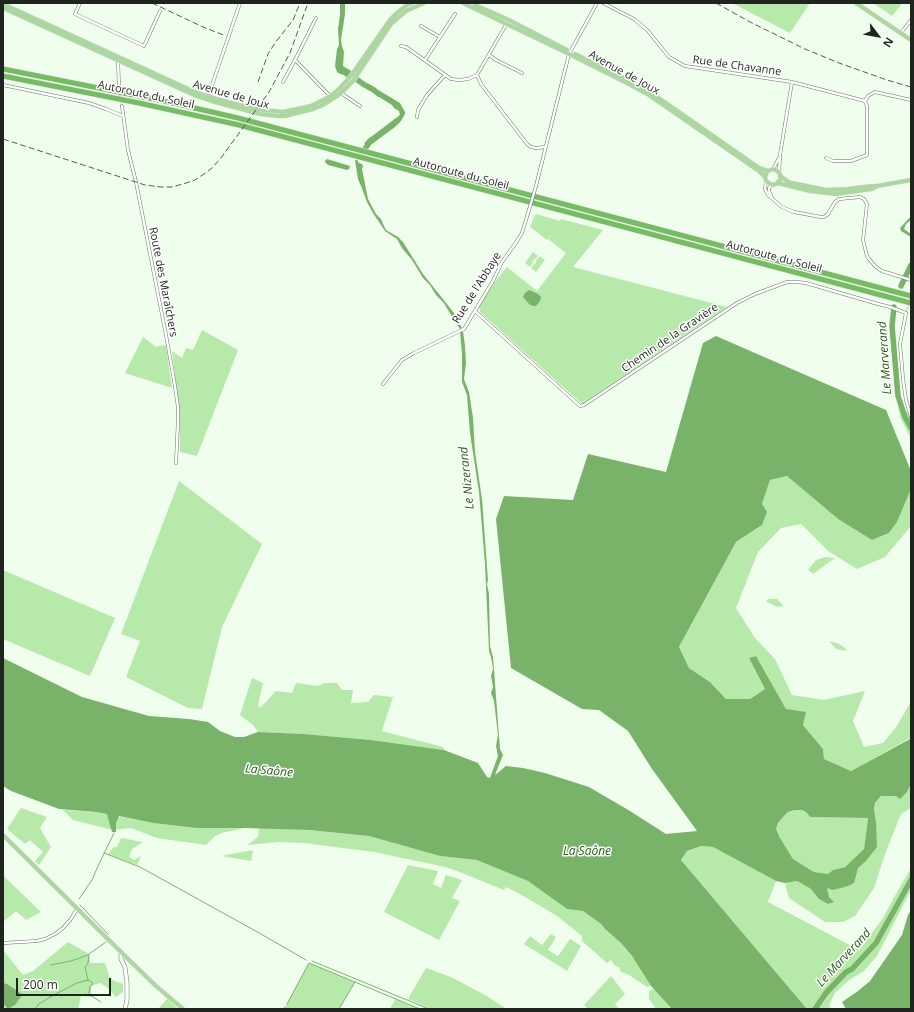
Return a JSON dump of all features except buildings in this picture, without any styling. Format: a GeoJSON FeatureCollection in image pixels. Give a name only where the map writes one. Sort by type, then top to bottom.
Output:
{"type":"FeatureCollection","features":[{"type":"Feature","properties":{"kind":"highway","name":"Autoroute du Soleil"},"geometry":{"type":"LineString","coordinates":[[3,69],[145,97],[230,116],[911,296]]}},
{"type":"Feature","properties":{"kind":"highway","name":"Autoroute du Soleil"},"geometry":{"type":"LineString","coordinates":[[3,76],[139,103],[239,125],[911,304]]}},
{"type":"Feature","properties":{"kind":"main road","name":"Avenue de Joux"},"geometry":{"type":"LineString","coordinates":[[357,73],[390,20],[407,5],[412,3]]}},
{"type":"Feature","properties":{"kind":"main road","name":"Avenue de Joux"},"geometry":{"type":"LineString","coordinates":[[3,8],[157,76],[190,93],[260,114],[285,116],[313,110],[321,106],[340,91],[357,73],[391,24],[406,11],[422,3]]}},
{"type":"Feature","properties":{"kind":"main road","name":"Avenue de Joux"},"geometry":{"type":"LineString","coordinates":[[463,3],[508,22]]}},
{"type":"Feature","properties":{"kind":"main road","name":"Avenue de Joux"},"geometry":{"type":"LineString","coordinates":[[471,3],[649,95],[759,172],[766,179]]}},
{"type":"Feature","properties":{"kind":"main road"},"geometry":{"type":"LineString","coordinates":[[856,3],[911,40]]}},
{"type":"Feature","properties":{"kind":"main road","name":"Avenue de Joux"},"geometry":{"type":"LineString","coordinates":[[3,4],[119,59]]}},
{"type":"Feature","properties":{"kind":"main road","name":"Avenue de Joux"},"geometry":{"type":"LineString","coordinates":[[570,53],[642,87],[759,168],[771,170]]}},
{"type":"Feature","properties":{"kind":"main road"},"geometry":{"type":"LineString","coordinates":[[877,186],[872,189],[836,194],[810,191],[778,183],[773,185],[769,184],[765,175],[771,170],[778,171],[784,179],[792,183],[826,190],[877,186],[911,180]]}},
{"type":"Feature","properties":{"kind":"main road"},"geometry":{"type":"LineString","coordinates":[[778,183],[780,180],[780,174]]}},
{"type":"Feature","properties":{"kind":"main road"},"geometry":{"type":"LineString","coordinates":[[3,835],[128,959],[183,1009]]}},
{"type":"Feature","properties":{"kind":"street"},"geometry":{"type":"LineString","coordinates":[[80,3],[75,14],[144,46],[160,11]]}},
{"type":"Feature","properties":{"kind":"street"},"geometry":{"type":"LineString","coordinates":[[207,98],[240,3]]}},
{"type":"Feature","properties":{"kind":"street"},"geometry":{"type":"LineString","coordinates":[[477,75],[481,84],[527,144],[536,148],[545,147],[570,53],[597,3]]}},
{"type":"Feature","properties":{"kind":"street","name":"Rue de Chavanne"},"geometry":{"type":"LineString","coordinates":[[603,3],[634,19],[648,31],[669,57],[685,66],[792,82],[865,101]]}},
{"type":"Feature","properties":{"kind":"street"},"geometry":{"type":"LineString","coordinates":[[425,60],[455,14]]}},
{"type":"Feature","properties":{"kind":"street"},"geometry":{"type":"LineString","coordinates":[[283,82],[316,18]]}},
{"type":"Feature","properties":{"kind":"street"},"geometry":{"type":"LineString","coordinates":[[902,33],[911,20]]}},
{"type":"Feature","properties":{"kind":"street"},"geometry":{"type":"LineString","coordinates":[[401,46],[406,47],[451,79],[468,79],[477,75],[508,22]]}},
{"type":"Feature","properties":{"kind":"street"},"geometry":{"type":"LineString","coordinates":[[421,26],[440,37]]}},
{"type":"Feature","properties":{"kind":"street"},"geometry":{"type":"LineString","coordinates":[[489,55],[522,74]]}},
{"type":"Feature","properties":{"kind":"street"},"geometry":{"type":"LineString","coordinates":[[119,59],[119,87]]}},
{"type":"Feature","properties":{"kind":"street"},"geometry":{"type":"LineString","coordinates":[[295,60],[331,97]]}},
{"type":"Feature","properties":{"kind":"street"},"geometry":{"type":"LineString","coordinates":[[417,117],[418,110],[424,100],[445,75]]}},
{"type":"Feature","properties":{"kind":"street"},"geometry":{"type":"LineString","coordinates":[[780,174],[780,155],[792,82]]}},
{"type":"Feature","properties":{"kind":"street"},"geometry":{"type":"LineString","coordinates":[[3,85],[89,103],[123,116]]}},
{"type":"Feature","properties":{"kind":"street"},"geometry":{"type":"LineString","coordinates":[[340,91],[360,106]]}},
{"type":"Feature","properties":{"kind":"street"},"geometry":{"type":"LineString","coordinates":[[826,158],[833,161],[850,161],[867,155],[867,106],[865,101],[868,96],[875,92],[911,100]]}},
{"type":"Feature","properties":{"kind":"street","name":"Route des Maraîchers"},"geometry":{"type":"LineString","coordinates":[[122,106],[128,150],[136,182],[174,380],[178,407],[176,463]]}},
{"type":"Feature","properties":{"kind":"street","name":"Rue de l'Abbaye"},"geometry":{"type":"LineString","coordinates":[[383,384],[402,360],[464,329],[493,281],[502,262],[522,233],[536,186],[545,147]]}},
{"type":"Feature","properties":{"kind":"street"},"geometry":{"type":"LineString","coordinates":[[771,170],[780,155]]}},
{"type":"Feature","properties":{"kind":"street"},"geometry":{"type":"LineString","coordinates":[[766,179],[766,193],[782,207],[790,211],[821,217],[828,214],[835,202],[839,199],[851,197],[862,198],[867,204],[863,240],[867,256],[878,269],[910,279]]}},
{"type":"Feature","properties":{"kind":"street"},"geometry":{"type":"LineString","coordinates":[[772,199],[769,191],[773,185]]}},
{"type":"Feature","properties":{"kind":"street","name":"Chemin de la Gravière"},"geometry":{"type":"LineString","coordinates":[[475,311],[580,406],[584,405],[736,304],[755,294],[787,282],[806,283],[906,313],[900,344],[906,400],[911,417]]}},
{"type":"Feature","properties":{"kind":"street"},"geometry":{"type":"LineString","coordinates":[[3,942],[37,942],[45,939],[63,928],[71,919],[77,908]]}},
{"type":"Feature","properties":{"kind":"street"},"geometry":{"type":"LineString","coordinates":[[121,952],[121,959],[125,967],[128,987],[125,1009]]}},
{"type":"Feature","properties":{"kind":"street"},"geometry":{"type":"LineString","coordinates":[[125,967],[128,959]]}},
{"type":"Feature","properties":{"kind":"shaded area"},"geometry":{"type":"Polygon","coordinates":[[[732,3],[810,3],[790,33],[732,3]]]}},
{"type":"Feature","properties":{"kind":"shaded area"},"geometry":{"type":"Polygon","coordinates":[[[873,3],[898,3],[901,5],[892,16],[873,3]]]}},
{"type":"Feature","properties":{"kind":"shaded area"},"geometry":{"type":"Polygon","coordinates":[[[536,214],[560,221],[561,219],[603,230],[573,267],[727,307],[582,404],[480,312],[479,306],[507,267],[537,291],[566,253],[548,239],[556,226],[547,240],[530,227],[536,214]]]}},
{"type":"Feature","properties":{"kind":"shaded area"},"geometry":{"type":"Polygon","coordinates":[[[533,252],[538,256],[533,260],[530,267],[525,263],[533,252]]]}},
{"type":"Feature","properties":{"kind":"shaded area"},"geometry":{"type":"Polygon","coordinates":[[[540,256],[545,260],[536,272],[531,268],[540,256]]]}},
{"type":"Feature","properties":{"kind":"shaded area"},"geometry":{"type":"Polygon","coordinates":[[[202,330],[238,350],[197,456],[180,452],[179,408],[172,351],[182,358],[186,348],[193,350],[202,330]]]}},
{"type":"Feature","properties":{"kind":"shaded area"},"geometry":{"type":"Polygon","coordinates":[[[143,337],[156,347],[166,345],[172,388],[125,373],[143,337]]]}},
{"type":"Feature","properties":{"kind":"shaded area"},"geometry":{"type":"Polygon","coordinates":[[[898,405],[908,413],[911,420],[911,439],[900,417],[898,405]]]}},
{"type":"Feature","properties":{"kind":"shaded area"},"geometry":{"type":"Polygon","coordinates":[[[787,476],[838,519],[872,540],[889,533],[897,522],[911,489],[911,526],[885,557],[857,569],[828,551],[801,524],[781,528],[758,552],[736,608],[755,638],[775,659],[792,695],[824,700],[865,691],[853,721],[864,747],[883,743],[897,726],[911,703],[910,738],[851,771],[824,759],[823,749],[803,725],[786,709],[756,656],[749,658],[765,689],[750,699],[726,699],[710,682],[689,668],[679,647],[736,542],[762,525],[762,504],[770,480],[787,476]]]}},
{"type":"Feature","properties":{"kind":"shaded area"},"geometry":{"type":"Polygon","coordinates":[[[179,481],[262,544],[222,627],[202,709],[188,708],[126,677],[140,641],[121,634],[179,481]]]}},
{"type":"Feature","properties":{"kind":"shaded area"},"geometry":{"type":"Polygon","coordinates":[[[825,557],[835,558],[813,574],[808,570],[816,560],[825,557]]]}},
{"type":"Feature","properties":{"kind":"shaded area"},"geometry":{"type":"Polygon","coordinates":[[[3,570],[115,618],[90,676],[3,639],[3,570]]]}},
{"type":"Feature","properties":{"kind":"shaded area"},"geometry":{"type":"Polygon","coordinates":[[[768,599],[777,599],[784,606],[777,607],[766,601],[768,599]]]}},
{"type":"Feature","properties":{"kind":"shaded area"},"geometry":{"type":"Polygon","coordinates":[[[829,641],[839,644],[847,651],[836,649],[829,641]]]}},
{"type":"Feature","properties":{"kind":"shaded area"},"geometry":{"type":"Polygon","coordinates":[[[252,678],[263,683],[258,705],[260,708],[276,691],[292,693],[296,683],[318,686],[325,683],[337,683],[342,690],[353,690],[351,703],[368,702],[374,695],[393,697],[382,731],[443,747],[444,750],[371,740],[304,734],[258,732],[253,725],[240,715],[252,678]]]}},
{"type":"Feature","properties":{"kind":"shaded area"},"geometry":{"type":"Polygon","coordinates":[[[911,784],[911,808],[901,814],[885,854],[874,888],[855,916],[843,922],[825,922],[789,898],[785,883],[797,881],[811,889],[819,899],[828,904],[833,902],[829,897],[827,888],[848,886],[858,868],[865,862],[876,822],[874,809],[875,803],[881,796],[896,796],[907,792],[911,784]]]}},
{"type":"Feature","properties":{"kind":"shaded area"},"geometry":{"type":"Polygon","coordinates":[[[21,808],[47,817],[40,828],[51,847],[39,865],[35,861],[43,852],[30,840],[25,844],[7,829],[21,808]]]}},
{"type":"Feature","properties":{"kind":"shaded area"},"geometry":{"type":"Polygon","coordinates":[[[794,809],[802,810],[810,817],[868,818],[864,849],[845,867],[833,870],[828,874],[814,872],[793,859],[776,829],[778,823],[784,816],[794,809]]]}},
{"type":"Feature","properties":{"kind":"shaded area"},"geometry":{"type":"Polygon","coordinates":[[[63,810],[96,812],[153,823],[196,828],[244,828],[215,836],[206,845],[157,838],[131,828],[113,830],[73,820],[63,810]]]}},
{"type":"Feature","properties":{"kind":"shaded area"},"geometry":{"type":"Polygon","coordinates":[[[259,828],[309,830],[369,836],[440,856],[477,860],[488,864],[528,881],[567,909],[583,911],[601,924],[621,943],[634,959],[651,986],[647,987],[629,975],[621,972],[619,967],[615,966],[611,960],[607,963],[582,941],[582,936],[557,916],[506,887],[504,890],[445,867],[374,852],[304,843],[278,842],[247,845],[258,837],[259,828]]]}},
{"type":"Feature","properties":{"kind":"shaded area"},"geometry":{"type":"Polygon","coordinates":[[[121,838],[143,842],[132,849],[129,857],[134,860],[141,856],[137,865],[108,854],[114,847],[117,847],[121,838]]]}},
{"type":"Feature","properties":{"kind":"shaded area"},"geometry":{"type":"Polygon","coordinates":[[[701,846],[713,847],[776,881],[768,902],[859,950],[883,918],[911,868],[911,890],[877,956],[864,971],[849,980],[835,993],[829,1005],[831,1009],[807,1009],[681,860],[687,851],[701,846]]]}},
{"type":"Feature","properties":{"kind":"shaded area"},"geometry":{"type":"Polygon","coordinates":[[[253,850],[251,861],[221,856],[253,850]]]}},
{"type":"Feature","properties":{"kind":"shaded area"},"geometry":{"type":"Polygon","coordinates":[[[408,865],[438,871],[433,884],[441,888],[446,875],[462,880],[452,898],[460,901],[439,940],[384,912],[408,865]]]}},
{"type":"Feature","properties":{"kind":"shaded area"},"geometry":{"type":"Polygon","coordinates":[[[3,875],[41,912],[26,920],[16,911],[3,922],[3,875]]]}},
{"type":"Feature","properties":{"kind":"shaded area"},"geometry":{"type":"Polygon","coordinates":[[[551,934],[556,937],[548,950],[558,956],[570,939],[581,946],[567,971],[524,944],[530,936],[542,945],[551,934]]]}},
{"type":"Feature","properties":{"kind":"shaded area"},"geometry":{"type":"Polygon","coordinates":[[[68,942],[89,954],[90,963],[105,963],[110,979],[123,984],[123,992],[116,997],[108,988],[100,983],[91,986],[91,997],[81,996],[78,1009],[3,1009],[3,950],[23,975],[33,971],[68,942]]]}},
{"type":"Feature","properties":{"kind":"shaded area"},"geometry":{"type":"Polygon","coordinates":[[[309,963],[355,982],[339,1009],[284,1009],[309,963]]]}},
{"type":"Feature","properties":{"kind":"shaded area"},"geometry":{"type":"Polygon","coordinates":[[[426,968],[451,977],[485,995],[507,1009],[431,1009],[408,999],[426,968]]]}},
{"type":"Feature","properties":{"kind":"shaded area"},"geometry":{"type":"Polygon","coordinates":[[[611,976],[625,994],[615,1004],[619,1009],[588,1009],[584,1005],[611,976]]]}},
{"type":"Feature","properties":{"kind":"shaded area"},"geometry":{"type":"Polygon","coordinates":[[[651,989],[655,990],[672,1009],[656,1009],[649,999],[649,992],[651,989]]]}},
{"type":"Feature","properties":{"kind":"shaded area"},"geometry":{"type":"Polygon","coordinates":[[[168,999],[178,1009],[158,1009],[168,999]]]}},
{"type":"Feature","properties":{"kind":"shaded area"},"geometry":{"type":"Polygon","coordinates":[[[395,999],[420,1009],[390,1009],[395,999]]]}},
{"type":"Feature","properties":{"kind":"water"},"geometry":{"type":"Polygon","coordinates":[[[340,3],[345,3],[341,40],[344,52],[343,66],[353,72],[350,78],[337,72],[335,66],[337,49],[339,45],[338,29],[340,3]]]}},
{"type":"Feature","properties":{"kind":"water"},"geometry":{"type":"Polygon","coordinates":[[[370,85],[400,103],[405,114],[395,127],[372,144],[368,145],[364,144],[367,140],[400,115],[399,111],[392,105],[378,97],[367,88],[370,85]]]}},
{"type":"Feature","properties":{"kind":"water"},"geometry":{"type":"Polygon","coordinates":[[[327,159],[350,166],[349,169],[347,170],[328,165],[325,162],[327,159]]]}},
{"type":"Feature","properties":{"kind":"water"},"geometry":{"type":"Polygon","coordinates":[[[355,160],[363,166],[362,169],[368,199],[386,230],[398,237],[403,242],[423,274],[454,313],[462,328],[460,329],[443,302],[423,278],[397,239],[385,231],[373,213],[358,179],[355,160]]]}},
{"type":"Feature","properties":{"kind":"water"},"geometry":{"type":"Polygon","coordinates":[[[911,216],[911,220],[906,224],[904,229],[911,234],[911,237],[901,231],[900,228],[911,216]]]}},
{"type":"Feature","properties":{"kind":"water"},"geometry":{"type":"Polygon","coordinates":[[[529,290],[541,297],[536,306],[530,305],[523,297],[529,290]]]}},
{"type":"Feature","properties":{"kind":"water","name":"La Saône"},"geometry":{"type":"Polygon","coordinates":[[[463,331],[466,363],[464,379],[469,392],[473,418],[475,452],[482,499],[488,580],[487,584],[489,594],[490,646],[493,657],[500,749],[503,755],[495,775],[506,766],[523,768],[545,773],[589,787],[666,834],[697,831],[652,769],[628,731],[599,710],[582,709],[511,668],[496,519],[504,496],[573,500],[588,454],[666,472],[703,343],[716,336],[886,410],[911,471],[911,489],[897,522],[889,533],[872,540],[838,519],[787,476],[770,480],[762,504],[767,512],[762,525],[736,542],[679,647],[689,668],[710,682],[726,699],[750,699],[765,689],[749,658],[756,656],[786,709],[806,712],[803,725],[823,749],[824,759],[851,771],[910,739],[911,734],[911,784],[907,792],[900,799],[896,796],[881,796],[875,803],[874,809],[877,847],[858,868],[854,883],[833,890],[827,888],[829,897],[834,902],[828,904],[819,899],[811,889],[797,881],[785,883],[776,881],[713,847],[701,846],[687,851],[681,860],[807,1009],[672,1009],[651,986],[632,956],[601,924],[583,911],[567,909],[528,881],[477,860],[440,856],[369,836],[309,830],[196,828],[153,823],[119,816],[116,823],[116,832],[112,832],[107,814],[59,809],[11,791],[3,786],[3,658],[82,697],[149,716],[208,722],[220,731],[235,737],[244,737],[258,732],[304,734],[371,740],[444,750],[478,763],[487,777],[490,778],[498,756],[496,746],[498,735],[494,701],[491,693],[493,687],[491,676],[493,669],[489,651],[485,564],[479,492],[470,433],[467,395],[462,382],[460,332],[463,331]],[[802,810],[788,812],[778,823],[776,829],[793,859],[814,872],[828,874],[833,870],[845,867],[864,849],[868,818],[810,817],[802,810]]]}},
{"type":"Feature","properties":{"kind":"water"},"geometry":{"type":"Polygon","coordinates":[[[911,910],[911,1009],[846,1009],[842,1002],[870,981],[902,935],[911,910]]]}},
{"type":"Feature","properties":{"kind":"water"},"geometry":{"type":"Polygon","coordinates":[[[3,983],[22,994],[15,1005],[8,1009],[3,1003],[3,983]]]}},
{"type":"Feature","properties":{"kind":"waterway","name":"Le Nizerand"},"geometry":{"type":"LineString","coordinates":[[351,75],[374,90]]}},
{"type":"Feature","properties":{"kind":"waterway","name":"Le Nizerand"},"geometry":{"type":"LineString","coordinates":[[365,149],[371,140]]}},
{"type":"Feature","properties":{"kind":"waterway","name":"Le Marverand"},"geometry":{"type":"LineString","coordinates":[[901,286],[911,265]]}},
{"type":"Feature","properties":{"kind":"waterway","name":"Le Marverand"},"geometry":{"type":"LineString","coordinates":[[894,307],[892,326],[898,396],[905,417],[911,428]]}},
{"type":"Feature","properties":{"kind":"waterway"},"geometry":{"type":"LineString","coordinates":[[79,899],[92,880],[114,833]]}},
{"type":"Feature","properties":{"kind":"waterway"},"geometry":{"type":"LineString","coordinates":[[104,853],[140,867],[306,960]]}},
{"type":"Feature","properties":{"kind":"waterway","name":"Le Marverand"},"geometry":{"type":"LineString","coordinates":[[815,1009],[826,993],[846,972],[852,969],[876,943],[911,880]]}},
{"type":"Feature","properties":{"kind":"waterway"},"geometry":{"type":"LineString","coordinates":[[80,905],[108,934]]}},
{"type":"Feature","properties":{"kind":"waterway"},"geometry":{"type":"LineString","coordinates":[[101,1002],[90,995],[89,996],[90,987],[93,983],[88,980],[85,967],[88,963],[89,954],[106,942]]}},
{"type":"Feature","properties":{"kind":"waterway"},"geometry":{"type":"LineString","coordinates":[[51,965],[71,961],[88,955]]}},
{"type":"Feature","properties":{"kind":"waterway"},"geometry":{"type":"LineString","coordinates":[[312,961],[429,1009]]}},
{"type":"Feature","properties":{"kind":"waterway"},"geometry":{"type":"LineString","coordinates":[[287,1004],[309,963],[420,1009]]}},
{"type":"Feature","properties":{"kind":"waterway"},"geometry":{"type":"LineString","coordinates":[[35,1009],[39,1004],[50,997],[77,983],[88,980]]}},
{"type":"Feature","properties":{"kind":"waterway"},"geometry":{"type":"LineString","coordinates":[[339,1009],[355,982]]}},
{"type":"Feature","properties":{"kind":"tunnel"},"geometry":{"type":"LineString","coordinates":[[119,87],[122,106]]}},
{"type":"Feature","properties":{"kind":"tunnel"},"geometry":{"type":"LineString","coordinates":[[906,313],[911,295]]}},
{"type":"Feature","properties":{"kind":"railway"},"geometry":{"type":"LineString","coordinates":[[152,3],[226,36]]}},
{"type":"Feature","properties":{"kind":"railway"},"geometry":{"type":"LineString","coordinates":[[258,82],[268,54],[293,20],[300,3]]}},
{"type":"Feature","properties":{"kind":"railway"},"geometry":{"type":"LineString","coordinates":[[3,139],[145,185],[172,187],[195,180],[212,168],[221,158],[269,92],[290,53],[308,3]]}},
{"type":"Feature","properties":{"kind":"railway"},"geometry":{"type":"LineString","coordinates":[[716,3],[750,22],[805,49],[839,63],[911,87]]}}]}
